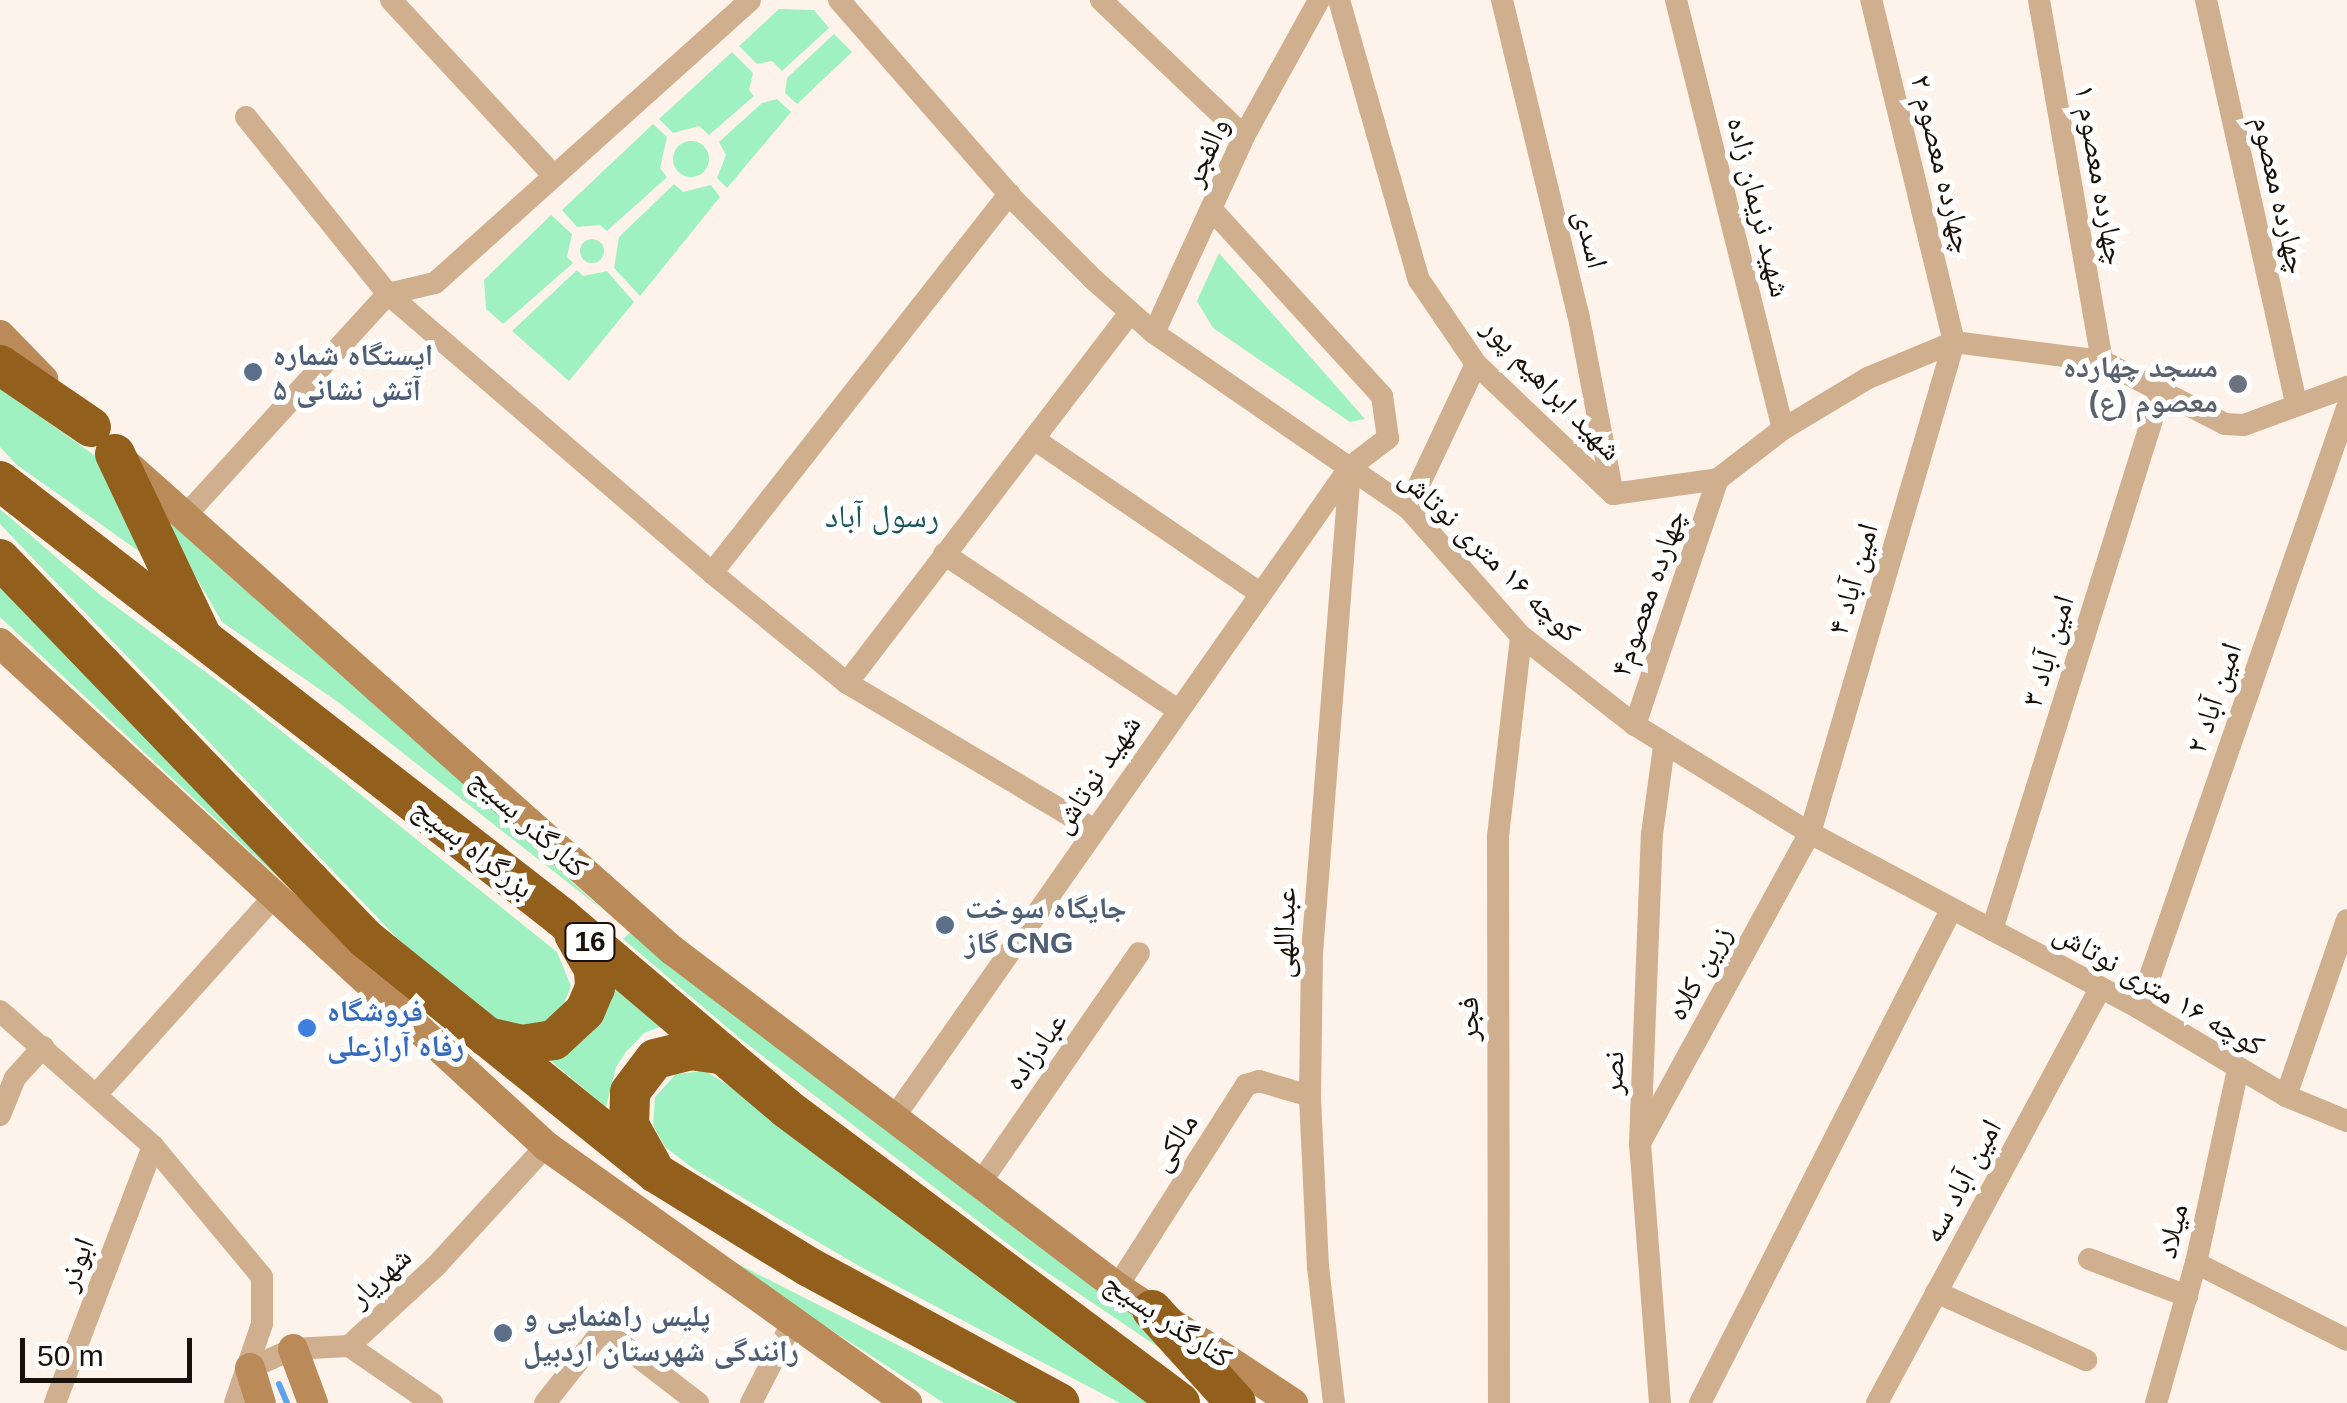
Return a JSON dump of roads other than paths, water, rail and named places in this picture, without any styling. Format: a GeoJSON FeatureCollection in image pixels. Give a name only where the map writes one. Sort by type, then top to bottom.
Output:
{"type":"FeatureCollection","features":[{"type":"Feature","properties":{"kind":"highway"},"geometry":{"type":"LineString","coordinates":[[0,366],[103,440],[204,641]]}},
{"type":"Feature","properties":{"kind":"highway","name":"بزرگراه بسیج"},"geometry":{"type":"LineString","coordinates":[[0,481],[561,917],[786,1108],[1180,1403]]}},
{"type":"Feature","properties":{"kind":"highway"},"geometry":{"type":"LineString","coordinates":[[0,559],[366,939],[656,1173],[809,1267],[1059,1403]]}},
{"type":"Feature","properties":{"kind":"highway"},"geometry":{"type":"LineString","coordinates":[[487,1037],[522,1045],[554,1040],[585,1012],[595,988],[594,969],[590,955],[561,917]]}},
{"type":"Feature","properties":{"kind":"highway"},"geometry":{"type":"LineString","coordinates":[[656,1173],[630,1125],[630,1092],[656,1059],[690,1050],[724,1055]]}},
{"type":"Feature","properties":{"kind":"highway"},"geometry":{"type":"LineString","coordinates":[[1152,1310],[1236,1403]]}},
{"type":"Feature","properties":{"kind":"main road","name":"کنارگذر بسیج"},"geometry":{"type":"LineString","coordinates":[[0,335],[103,440],[185,516],[672,950],[1117,1287],[1292,1403]]}},
{"type":"Feature","properties":{"kind":"main road"},"geometry":{"type":"LineString","coordinates":[[0,644],[546,1146],[792,1325],[907,1403]]}},
{"type":"Feature","properties":{"kind":"main road"},"geometry":{"type":"LineString","coordinates":[[293,1350],[313,1403]]}},
{"type":"Feature","properties":{"kind":"main road"},"geometry":{"type":"LineString","coordinates":[[250,1368],[261,1403]]}},
{"type":"Feature","properties":{"kind":"street"},"geometry":{"type":"LineString","coordinates":[[391,0],[554,176]]}},
{"type":"Feature","properties":{"kind":"street"},"geometry":{"type":"LineString","coordinates":[[185,516],[388,294],[435,282],[750,0]]}},
{"type":"Feature","properties":{"kind":"street","name":"کوچه ۱۶ متری نوتاش"},"geometry":{"type":"LineString","coordinates":[[839,0],[1009,194],[1130,313],[1408,508],[1522,636],[1635,726],[1810,833],[2138,1008],[2286,1096],[2347,1121]]}},
{"type":"Feature","properties":{"kind":"street"},"geometry":{"type":"LineString","coordinates":[[1101,0],[1244,136]]}},
{"type":"Feature","properties":{"kind":"street","name":"والفجر"},"geometry":{"type":"LineString","coordinates":[[1154,333],[1244,136],[1319,0]]}},
{"type":"Feature","properties":{"kind":"street","name":"شهید ابراهیم پور"},"geometry":{"type":"LineString","coordinates":[[1339,0],[1419,280],[1476,364],[1613,494],[1718,479]]}},
{"type":"Feature","properties":{"kind":"street","name":"اسدی"},"geometry":{"type":"LineString","coordinates":[[1502,0],[1578,313],[1613,494]]}},
{"type":"Feature","properties":{"kind":"street","name":"شهید نریمان زاده"},"geometry":{"type":"LineString","coordinates":[[1676,0],[1783,429]]}},
{"type":"Feature","properties":{"kind":"street","name":"چهارده معصوم ۲"},"geometry":{"type":"LineString","coordinates":[[1870,0],[1954,342]]}},
{"type":"Feature","properties":{"kind":"street","name":"چهارده معصوم ۱"},"geometry":{"type":"LineString","coordinates":[[2038,0],[2102,361]]}},
{"type":"Feature","properties":{"kind":"street","name":"چهارده معصوم"},"geometry":{"type":"LineString","coordinates":[[2206,0],[2296,402]]}},
{"type":"Feature","properties":{"kind":"street"},"geometry":{"type":"LineString","coordinates":[[246,118],[388,294],[712,573],[848,682],[1095,830]]}},
{"type":"Feature","properties":{"kind":"street"},"geometry":{"type":"LineString","coordinates":[[712,573],[1009,194]]}},
{"type":"Feature","properties":{"kind":"street","name":"شهید نوتاش"},"geometry":{"type":"LineString","coordinates":[[895,1116],[1350,466],[1388,438],[1382,396],[1213,210]]}},
{"type":"Feature","properties":{"kind":"street"},"geometry":{"type":"LineString","coordinates":[[848,682],[1130,313]]}},
{"type":"Feature","properties":{"kind":"street"},"geometry":{"type":"LineString","coordinates":[[1718,479],[1783,429],[1868,378],[1954,342],[2102,361],[2225,424],[2244,425],[2296,402],[2347,387]]}},
{"type":"Feature","properties":{"kind":"street","name":"۴ امین آباد"},"geometry":{"type":"LineString","coordinates":[[1810,833],[1954,342]]}},
{"type":"Feature","properties":{"kind":"street"},"geometry":{"type":"LineString","coordinates":[[1408,508],[1476,364]]}},
{"type":"Feature","properties":{"kind":"street","name":"۳ امین آباد"},"geometry":{"type":"LineString","coordinates":[[1992,930],[2161,391]]}},
{"type":"Feature","properties":{"kind":"street","name":"۲ امین آباد"},"geometry":{"type":"LineString","coordinates":[[2138,1008],[2347,408]]}},
{"type":"Feature","properties":{"kind":"street"},"geometry":{"type":"LineString","coordinates":[[1034,440],[1260,593]]}},
{"type":"Feature","properties":{"kind":"street","name":"عبداللهی"},"geometry":{"type":"LineString","coordinates":[[1334,1403],[1318,1267],[1310,1096],[1318,836],[1350,466]]}},
{"type":"Feature","properties":{"kind":"street","name":"چهارده معصوم۴"},"geometry":{"type":"LineString","coordinates":[[1635,726],[1718,479]]}},
{"type":"Feature","properties":{"kind":"street"},"geometry":{"type":"LineString","coordinates":[[944,554],[1176,710]]}},
{"type":"Feature","properties":{"kind":"street","name":"فجر"},"geometry":{"type":"LineString","coordinates":[[1500,1403],[1498,836],[1522,636]]}},
{"type":"Feature","properties":{"kind":"street","name":"نصر"},"geometry":{"type":"LineString","coordinates":[[1660,1403],[1640,1142],[1652,834],[1664,746]]}},
{"type":"Feature","properties":{"kind":"street","name":"زرین کلاه"},"geometry":{"type":"LineString","coordinates":[[1640,1142],[1810,833]]}},
{"type":"Feature","properties":{"kind":"street"},"geometry":{"type":"LineString","coordinates":[[96,1094],[273,898]]}},
{"type":"Feature","properties":{"kind":"street"},"geometry":{"type":"LineString","coordinates":[[1700,1403],[1952,910]]}},
{"type":"Feature","properties":{"kind":"street"},"geometry":{"type":"LineString","coordinates":[[2286,1096],[2347,920]]}},
{"type":"Feature","properties":{"kind":"street","name":"عبادزاده"},"geometry":{"type":"LineString","coordinates":[[981,1182],[1139,953]]}},
{"type":"Feature","properties":{"kind":"street","name":"امین آباد سه"},"geometry":{"type":"LineString","coordinates":[[1877,1403],[2100,988]]}},
{"type":"Feature","properties":{"kind":"street"},"geometry":{"type":"LineString","coordinates":[[0,1011],[153,1146],[262,1276],[262,1324],[235,1403]]}},
{"type":"Feature","properties":{"kind":"street"},"geometry":{"type":"LineString","coordinates":[[0,1115],[8,1077],[42,1047]]}},
{"type":"Feature","properties":{"kind":"street","name":"میلاد"},"geometry":{"type":"LineString","coordinates":[[2156,1403],[2196,1263],[2238,1069]]}},
{"type":"Feature","properties":{"kind":"street","name":"مالکی"},"geometry":{"type":"LineString","coordinates":[[1117,1287],[1246,1084],[1259,1082],[1310,1096]]}},
{"type":"Feature","properties":{"kind":"street","name":"ابوذر"},"geometry":{"type":"LineString","coordinates":[[55,1403],[153,1146]]}},
{"type":"Feature","properties":{"kind":"street","name":"شهریار"},"geometry":{"type":"LineString","coordinates":[[250,1368],[293,1350],[349,1346],[436,1266],[546,1146]]}},
{"type":"Feature","properties":{"kind":"street"},"geometry":{"type":"LineString","coordinates":[[2089,1259],[2187,1296]]}},
{"type":"Feature","properties":{"kind":"street"},"geometry":{"type":"LineString","coordinates":[[2196,1263],[2347,1340]]}},
{"type":"Feature","properties":{"kind":"street"},"geometry":{"type":"LineString","coordinates":[[1936,1292],[2086,1360]]}},
{"type":"Feature","properties":{"kind":"street"},"geometry":{"type":"LineString","coordinates":[[751,1403],[792,1325]]}},
{"type":"Feature","properties":{"kind":"street"},"geometry":{"type":"LineString","coordinates":[[545,1403],[604,1330],[698,1403]]}},
{"type":"Feature","properties":{"kind":"street"},"geometry":{"type":"LineString","coordinates":[[349,1346],[432,1403]]}},
{"type":"Feature","properties":{"kind":"waterway"},"geometry":{"type":"LineString","coordinates":[[279,1384],[287,1403]]}},
{"type":"Feature","properties":{"kind":"place","name":"ایستگاه شماره ۵ آتش نشانی"},"geometry":{"type":"Point","coordinates":[253,372]}},
{"type":"Feature","properties":{"kind":"place","name":"مسجد چهارده معصوم (ع)"},"geometry":{"type":"Point","coordinates":[2238,384]}},
{"type":"Feature","properties":{"kind":"place","name":"جایگاه سوخت گاز CNG"},"geometry":{"type":"Point","coordinates":[945,925]}},
{"type":"Feature","properties":{"kind":"place","name":"فروشگاه رفاه آرازعلی"},"geometry":{"type":"Point","coordinates":[307,1028]}},
{"type":"Feature","properties":{"kind":"place","name":"پلیس راهنمایی و رانندگی شهرستان اردبیل"},"geometry":{"type":"Point","coordinates":[503,1333]}},
{"type":"Feature","properties":{"kind":"district","name":"رسول آباد"},"geometry":{"type":"Point","coordinates":[882,516]}}]}
